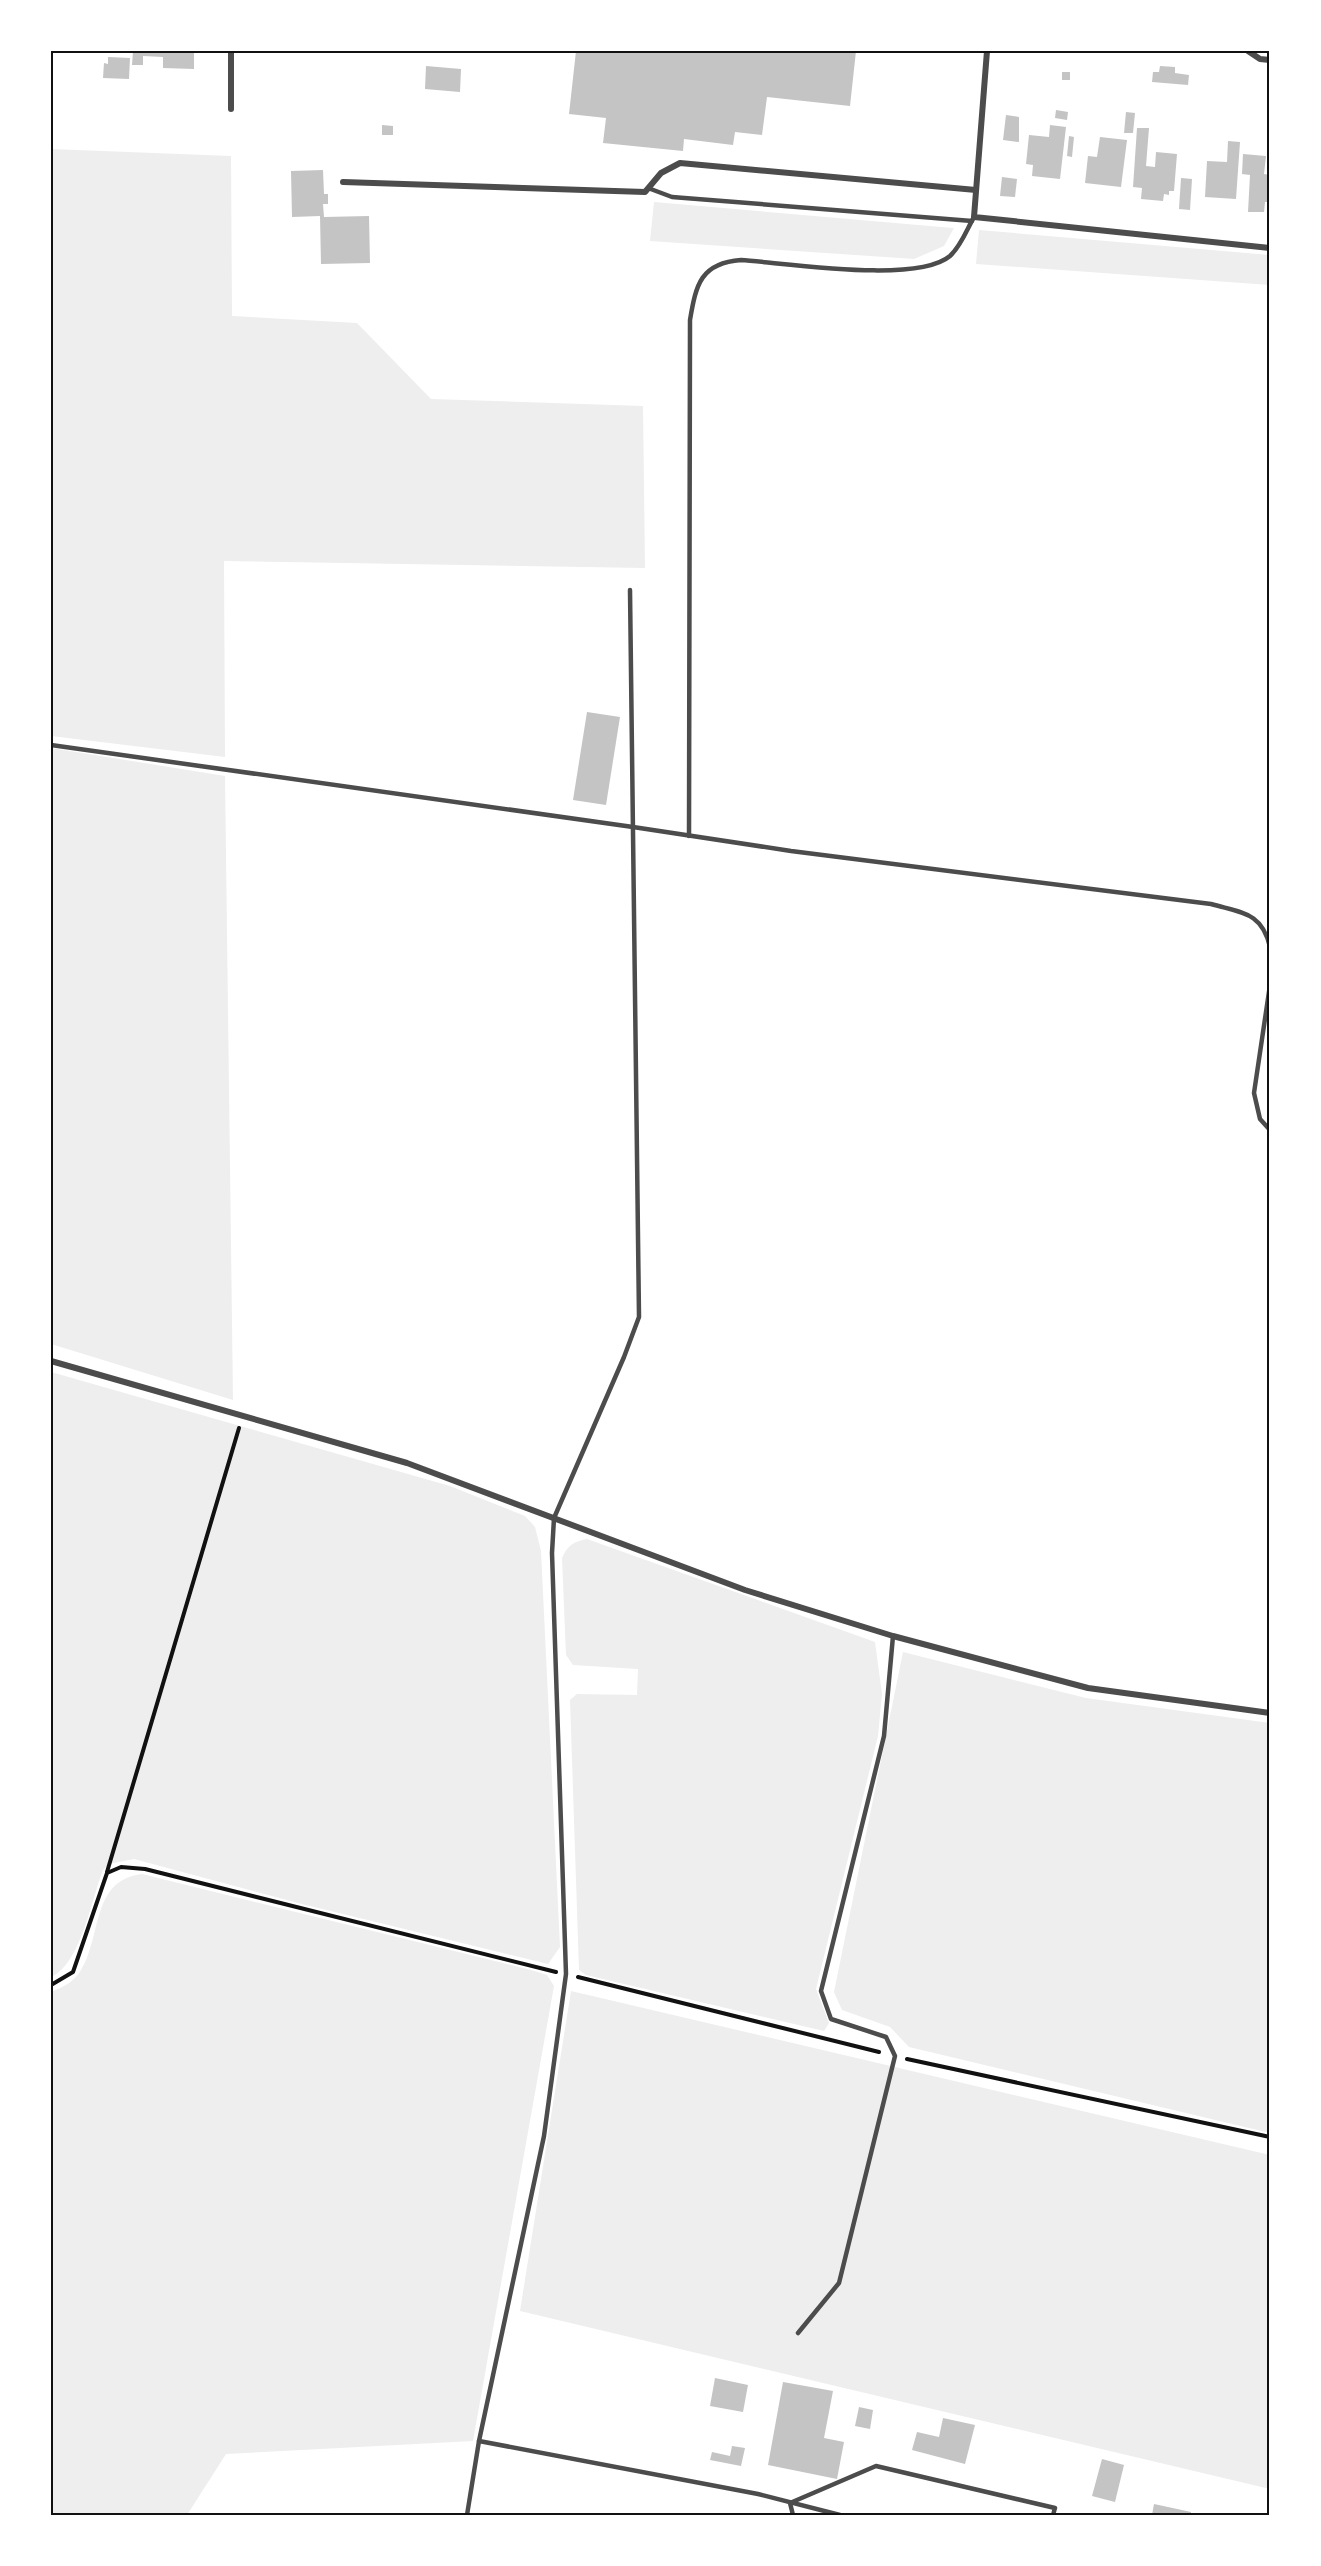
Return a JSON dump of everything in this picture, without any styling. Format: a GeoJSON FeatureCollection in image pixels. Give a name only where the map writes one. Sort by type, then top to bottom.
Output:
{"type":"FeatureCollection","features":[{"type":"Feature","properties":{"kind":"street"},"geometry":{"type":"LineString","coordinates":[[231,51],[231,109]]}},
{"type":"Feature","properties":{"kind":"street"},"geometry":{"type":"LineString","coordinates":[[987,51],[973,219],[1270,248]]}},
{"type":"Feature","properties":{"kind":"street"},"geometry":{"type":"LineString","coordinates":[[1248,51],[1260,59],[1270,60]]}},
{"type":"Feature","properties":{"kind":"street"},"geometry":{"type":"LineString","coordinates":[[343,182],[645,192],[661,173],[680,163],[976,190]]}},
{"type":"Feature","properties":{"kind":"street"},"geometry":{"type":"LineString","coordinates":[[51,1361],[407,1463],[745,1590],[893,1636],[1088,1688],[1270,1713]]}},
{"type":"Feature","properties":{"kind":"lane"},"geometry":{"type":"LineString","coordinates":[[648,188],[672,197],[973,219],[951,255],[930,266],[894,270],[741,260],[726,261],[711,268],[702,277],[695,290],[690,320],[689,836]]}},
{"type":"Feature","properties":{"kind":"lane"},"geometry":{"type":"LineString","coordinates":[[467,2515],[479,2441],[544,2136],[566,1974],[552,1564],[554,1518],[639,1317],[630,590]]}},
{"type":"Feature","properties":{"kind":"lane"},"geometry":{"type":"LineString","coordinates":[[51,745],[791,851],[1211,904],[1248,914],[1266,929],[1270,947]]}},
{"type":"Feature","properties":{"kind":"lane"},"geometry":{"type":"LineString","coordinates":[[1270,985],[1254,1093],[1260,1119],[1270,1130]]}},
{"type":"Feature","properties":{"kind":"lane"},"geometry":{"type":"LineString","coordinates":[[798,2333],[839,2283],[895,2056],[886,2037],[831,2019],[821,1990],[884,1736],[893,1636]]}},
{"type":"Feature","properties":{"kind":"lane"},"geometry":{"type":"LineString","coordinates":[[479,2441],[758,2494],[840,2515]]}},
{"type":"Feature","properties":{"kind":"lane"},"geometry":{"type":"LineString","coordinates":[[790,2503],[876,2466],[1055,2508],[1053,2515]]}},
{"type":"Feature","properties":{"kind":"lane"},"geometry":{"type":"LineString","coordinates":[[790,2503],[793,2515]]}},
{"type":"Feature","properties":{"kind":"path"},"geometry":{"type":"LineString","coordinates":[[51,1986],[73,1972],[107,1873],[243,1416]]}},
{"type":"Feature","properties":{"kind":"path"},"geometry":{"type":"LineString","coordinates":[[107,1873],[121,1867],[145,1869],[895,2056],[1270,2137]]}},
{"type":"Feature","properties":{"kind":"shaded area"},"geometry":{"type":"Polygon","coordinates":[[[51,149],[231,156],[232,316],[357,323],[431,399],[643,406],[645,568],[224,561],[225,757],[51,736],[51,149]]]}},
{"type":"Feature","properties":{"kind":"shaded area"},"geometry":{"type":"Polygon","coordinates":[[[654,202],[954,228],[944,246],[914,259],[650,241],[654,202]]]}},
{"type":"Feature","properties":{"kind":"shaded area"},"geometry":{"type":"Polygon","coordinates":[[[979,230],[1270,255],[1270,285],[976,264],[979,230]]]}},
{"type":"Feature","properties":{"kind":"shaded area"},"geometry":{"type":"Polygon","coordinates":[[[51,748],[225,776],[233,1400],[51,1344],[51,748]]]}},
{"type":"Feature","properties":{"kind":"shaded area"},"geometry":{"type":"Polygon","coordinates":[[[51,1372],[450,1486],[525,1516],[535,1527],[541,1551],[560,1947],[548,1964],[302,1904],[134,1859],[109,1864],[103,1870],[77,1945],[70,1959],[51,1977],[51,1372]]]}},
{"type":"Feature","properties":{"kind":"shaded area"},"geometry":{"type":"Polygon","coordinates":[[[587,1539],[875,1642],[882,1694],[878,1736],[816,1989],[829,2023],[824,2031],[586,1975],[579,1970],[570,1700],[577,1694],[637,1695],[638,1669],[573,1665],[566,1655],[562,1558],[572,1545],[587,1539]]]}},
{"type":"Feature","properties":{"kind":"shaded area"},"geometry":{"type":"Polygon","coordinates":[[[903,1652],[1086,1698],[1270,1723],[1270,2133],[909,2047],[890,2027],[842,2010],[834,1992],[903,1652]]]}},
{"type":"Feature","properties":{"kind":"shaded area"},"geometry":{"type":"Polygon","coordinates":[[[142,1874],[531,1970],[547,1975],[554,1986],[473,2441],[226,2454],[187,2515],[51,2515],[51,1992],[72,1981],[81,1970],[88,1956],[100,1912],[114,1887],[126,1878],[142,1874]]]}},
{"type":"Feature","properties":{"kind":"shaded area"},"geometry":{"type":"Polygon","coordinates":[[[571,1991],[1270,2155],[1270,2489],[520,2311],[571,1991]]]}},
{"type":"Feature","properties":{"kind":"building"},"geometry":{"type":"Polygon","coordinates":[[[133,51],[194,51],[194,69],[163,68],[163,57],[143,56],[143,65],[132,65],[133,51]]]}},
{"type":"Feature","properties":{"kind":"building"},"geometry":{"type":"Polygon","coordinates":[[[576,51],[856,51],[850,106],[767,97],[762,135],[735,132],[733,145],[684,139],[683,151],[603,143],[606,118],[569,114],[576,51]]]}},
{"type":"Feature","properties":{"kind":"building"},"geometry":{"type":"Polygon","coordinates":[[[108,57],[130,58],[129,79],[103,78],[104,63],[108,64],[108,57]]]}},
{"type":"Feature","properties":{"kind":"building"},"geometry":{"type":"Polygon","coordinates":[[[426,66],[461,69],[460,92],[425,89],[426,66]]]}},
{"type":"Feature","properties":{"kind":"building"},"geometry":{"type":"Polygon","coordinates":[[[1160,66],[1175,67],[1175,73],[1189,75],[1188,85],[1152,82],[1153,72],[1159,72],[1160,66]]]}},
{"type":"Feature","properties":{"kind":"building"},"geometry":{"type":"Polygon","coordinates":[[[1062,72],[1070,72],[1070,80],[1062,80],[1062,72]]]}},
{"type":"Feature","properties":{"kind":"building"},"geometry":{"type":"Polygon","coordinates":[[[1056,110],[1068,112],[1067,120],[1055,118],[1056,110]]]}},
{"type":"Feature","properties":{"kind":"building"},"geometry":{"type":"Polygon","coordinates":[[[1126,112],[1135,113],[1133,133],[1124,133],[1126,112]]]}},
{"type":"Feature","properties":{"kind":"building"},"geometry":{"type":"Polygon","coordinates":[[[1006,115],[1019,117],[1019,142],[1003,140],[1006,115]]]}},
{"type":"Feature","properties":{"kind":"building"},"geometry":{"type":"Polygon","coordinates":[[[382,125],[393,126],[393,135],[382,135],[382,125]]]}},
{"type":"Feature","properties":{"kind":"building"},"geometry":{"type":"Polygon","coordinates":[[[1050,125],[1066,127],[1060,179],[1032,176],[1033,165],[1026,164],[1029,135],[1049,137],[1050,125]]]}},
{"type":"Feature","properties":{"kind":"building"},"geometry":{"type":"Polygon","coordinates":[[[1137,128],[1149,128],[1146,166],[1155,167],[1156,152],[1177,154],[1174,191],[1169,191],[1169,195],[1164,194],[1163,201],[1141,199],[1142,188],[1133,187],[1137,128]]]}},
{"type":"Feature","properties":{"kind":"building"},"geometry":{"type":"Polygon","coordinates":[[[1069,136],[1074,137],[1072,157],[1067,156],[1069,136]]]}},
{"type":"Feature","properties":{"kind":"building"},"geometry":{"type":"Polygon","coordinates":[[[1100,137],[1127,140],[1121,187],[1085,183],[1088,156],[1097,157],[1100,137]]]}},
{"type":"Feature","properties":{"kind":"building"},"geometry":{"type":"Polygon","coordinates":[[[1228,141],[1240,142],[1236,199],[1205,197],[1207,161],[1227,162],[1228,141]]]}},
{"type":"Feature","properties":{"kind":"building"},"geometry":{"type":"Polygon","coordinates":[[[1243,154],[1266,156],[1264,174],[1270,175],[1270,202],[1265,202],[1264,212],[1248,212],[1250,175],[1242,174],[1243,154]]]}},
{"type":"Feature","properties":{"kind":"building"},"geometry":{"type":"Polygon","coordinates":[[[323,170],[324,194],[328,194],[328,204],[323,204],[324,217],[369,216],[370,263],[321,264],[320,216],[292,217],[291,171],[323,170]]]}},
{"type":"Feature","properties":{"kind":"building"},"geometry":{"type":"Polygon","coordinates":[[[1002,177],[1017,179],[1015,197],[1000,196],[1002,177]]]}},
{"type":"Feature","properties":{"kind":"building"},"geometry":{"type":"Polygon","coordinates":[[[1181,178],[1192,179],[1190,210],[1179,209],[1181,178]]]}},
{"type":"Feature","properties":{"kind":"building"},"geometry":{"type":"Polygon","coordinates":[[[587,712],[620,717],[606,805],[573,800],[587,712]]]}},
{"type":"Feature","properties":{"kind":"building"},"geometry":{"type":"Polygon","coordinates":[[[715,2378],[748,2385],[743,2412],[710,2406],[715,2378]]]}},
{"type":"Feature","properties":{"kind":"building"},"geometry":{"type":"Polygon","coordinates":[[[783,2382],[833,2391],[824,2438],[844,2442],[837,2479],[768,2465],[783,2382]]]}},
{"type":"Feature","properties":{"kind":"building"},"geometry":{"type":"Polygon","coordinates":[[[859,2407],[873,2410],[870,2429],[855,2426],[859,2407]]]}},
{"type":"Feature","properties":{"kind":"building"},"geometry":{"type":"Polygon","coordinates":[[[943,2418],[975,2425],[965,2464],[912,2450],[917,2432],[939,2437],[943,2418]]]}},
{"type":"Feature","properties":{"kind":"building"},"geometry":{"type":"Polygon","coordinates":[[[732,2446],[745,2448],[741,2466],[710,2460],[712,2452],[730,2456],[732,2446]]]}},
{"type":"Feature","properties":{"kind":"building"},"geometry":{"type":"Polygon","coordinates":[[[1102,2459],[1124,2465],[1115,2502],[1092,2496],[1102,2459]]]}},
{"type":"Feature","properties":{"kind":"building"},"geometry":{"type":"Polygon","coordinates":[[[1154,2504],[1191,2512],[1191,2515],[1152,2515],[1154,2504]]]}}]}
